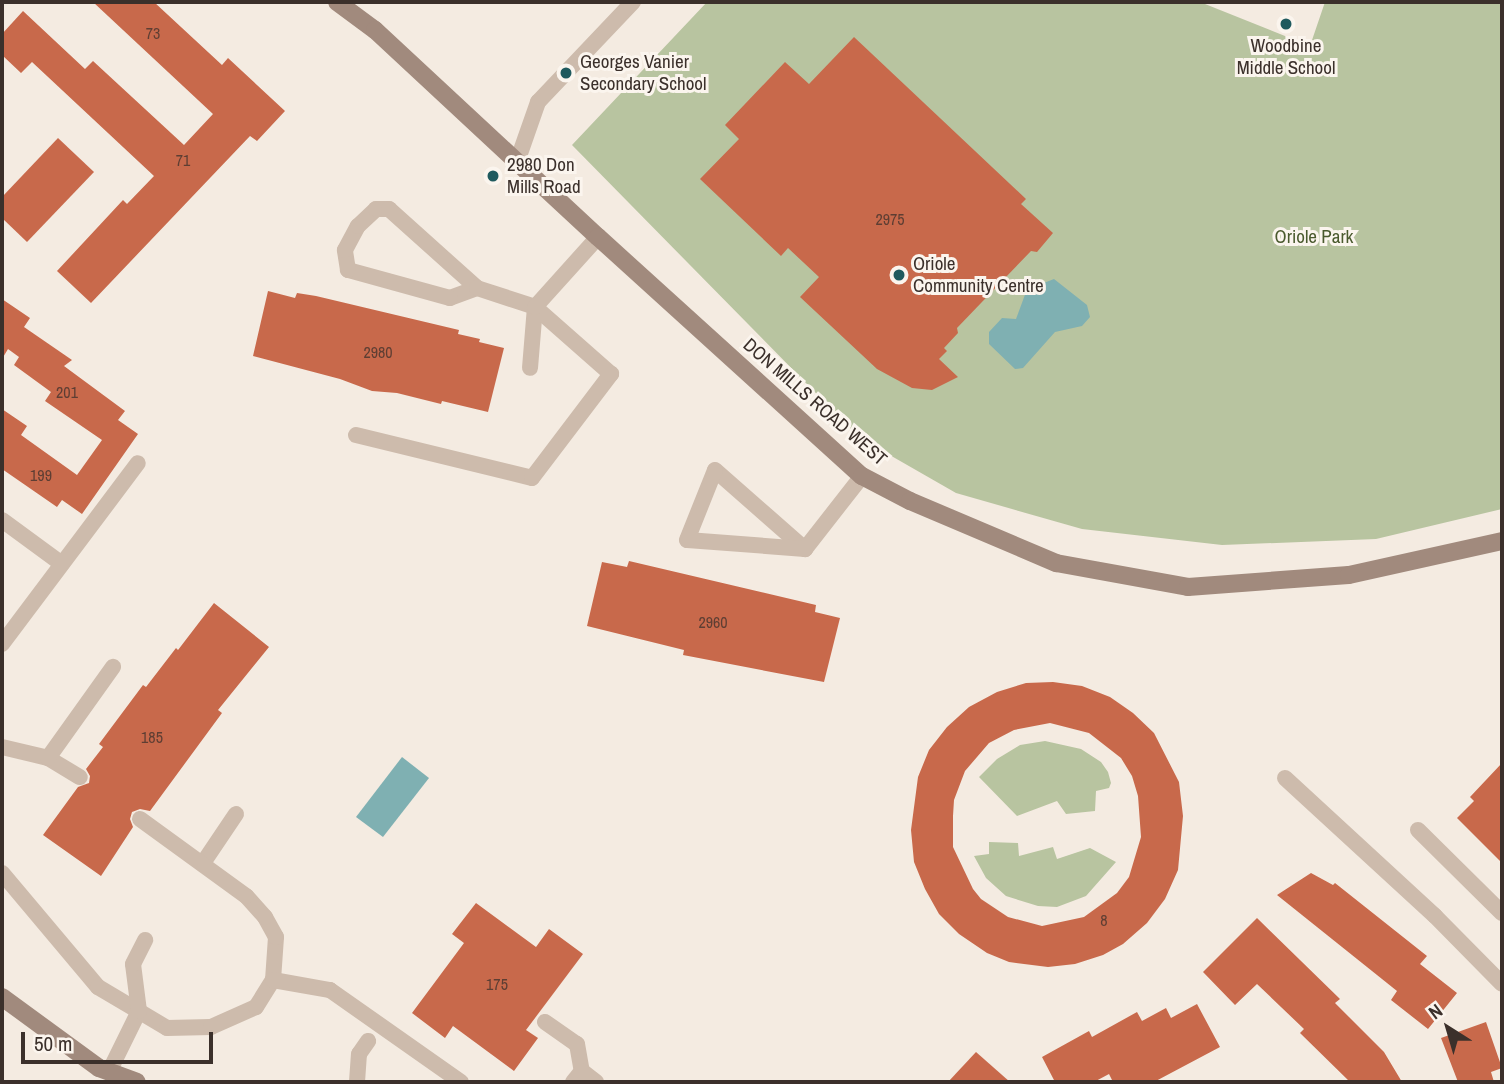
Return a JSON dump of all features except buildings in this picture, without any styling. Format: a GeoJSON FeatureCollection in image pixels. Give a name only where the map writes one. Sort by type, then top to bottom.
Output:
{"type":"FeatureCollection","features":[{"type":"Feature","properties":{"kind":"main road","name":"DON MILLS ROAD WEST"},"geometry":{"type":"LineString","coordinates":[[337,2],[375,30],[862,476],[910,501],[1056,563],[1188,587],[1349,575],[1502,541]]}},
{"type":"Feature","properties":{"kind":"main road"},"geometry":{"type":"LineString","coordinates":[[2,997],[99,1068],[137,1082]]}},
{"type":"Feature","properties":{"kind":"lane"},"geometry":{"type":"LineString","coordinates":[[517,162],[538,102],[633,2]]}},
{"type":"Feature","properties":{"kind":"lane"},"geometry":{"type":"LineString","coordinates":[[356,435],[532,478],[611,374],[535,307],[477,288],[389,209],[376,209],[358,226],[345,250],[348,270],[450,298],[477,288]]}},
{"type":"Feature","properties":{"kind":"lane"},"geometry":{"type":"LineString","coordinates":[[530,368],[535,307],[598,237]]}},
{"type":"Feature","properties":{"kind":"lane"},"geometry":{"type":"LineString","coordinates":[[2,645],[138,463]]}},
{"type":"Feature","properties":{"kind":"lane"},"geometry":{"type":"LineString","coordinates":[[715,470],[755,505],[805,549],[687,540],[715,470]]}},
{"type":"Feature","properties":{"kind":"lane"},"geometry":{"type":"LineString","coordinates":[[805,549],[862,476]]}},
{"type":"Feature","properties":{"kind":"lane"},"geometry":{"type":"LineString","coordinates":[[2,520],[62,564]]}},
{"type":"Feature","properties":{"kind":"lane"},"geometry":{"type":"LineString","coordinates":[[48,758],[113,667]]}},
{"type":"Feature","properties":{"kind":"lane"},"geometry":{"type":"LineString","coordinates":[[2,747],[48,758],[80,777]]}},
{"type":"Feature","properties":{"kind":"lane"},"geometry":{"type":"LineString","coordinates":[[1285,778],[1435,916],[1502,984]]}},
{"type":"Feature","properties":{"kind":"lane"},"geometry":{"type":"LineString","coordinates":[[203,863],[236,814]]}},
{"type":"Feature","properties":{"kind":"lane"},"geometry":{"type":"LineString","coordinates":[[2,873],[98,986],[167,1028],[211,1027],[256,1007],[273,980],[276,937],[265,917],[246,896],[139,819]]}},
{"type":"Feature","properties":{"kind":"lane"},"geometry":{"type":"LineString","coordinates":[[1418,830],[1502,913]]}},
{"type":"Feature","properties":{"kind":"lane"},"geometry":{"type":"LineString","coordinates":[[110,1072],[139,1011],[133,964],[145,940]]}},
{"type":"Feature","properties":{"kind":"lane"},"geometry":{"type":"LineString","coordinates":[[273,980],[330,990],[460,1082]]}},
{"type":"Feature","properties":{"kind":"lane"},"geometry":{"type":"LineString","coordinates":[[545,1022],[577,1044],[578,1077],[596,1082]]}},
{"type":"Feature","properties":{"kind":"lane"},"geometry":{"type":"LineString","coordinates":[[357,1082],[359,1054],[368,1041]]}},
{"type":"Feature","properties":{"kind":"green space","name":"Oriole Park"},"geometry":{"type":"Polygon","coordinates":[[[707,2],[1200,2],[1310,46],[1325,2],[1502,2],[1502,509],[1376,539],[1222,545],[1082,529],[956,493],[860,438],[572,145],[707,2]]]}},
{"type":"Feature","properties":{"kind":"green space"},"geometry":{"type":"Polygon","coordinates":[[[1045,741],[1081,749],[1101,762],[1111,783],[1109,788],[1096,791],[1095,811],[1066,814],[1057,801],[1017,816],[979,777],[997,759],[1020,745],[1045,741]]]}},
{"type":"Feature","properties":{"kind":"green space"},"geometry":{"type":"Polygon","coordinates":[[[989,842],[1018,843],[1019,856],[1053,847],[1057,859],[1090,848],[1116,862],[1086,896],[1057,907],[1038,906],[1006,896],[986,878],[974,856],[989,854],[989,842]]]}},
{"type":"Feature","properties":{"kind":"water"},"geometry":{"type":"Polygon","coordinates":[[[1054,279],[1087,305],[1090,317],[1082,326],[1055,332],[1023,368],[1015,369],[989,344],[989,332],[1002,318],[1016,319],[1026,292],[1030,293],[1036,286],[1054,279]]]}},
{"type":"Feature","properties":{"kind":"water"},"geometry":{"type":"Polygon","coordinates":[[[402,757],[429,778],[383,837],[356,817],[402,757]]]}},
{"type":"Feature","properties":{"kind":"place","name":"Woodbine Middle School"},"geometry":{"type":"Point","coordinates":[1286,24]}},
{"type":"Feature","properties":{"kind":"place","name":"Georges Vanier Secondary School"},"geometry":{"type":"Point","coordinates":[566,73]}},
{"type":"Feature","properties":{"kind":"place","name":"2980 Don Mills Road"},"geometry":{"type":"Point","coordinates":[493,176]}},
{"type":"Feature","properties":{"kind":"place","name":"Oriole Community Centre"},"geometry":{"type":"Point","coordinates":[899,275]}}]}
